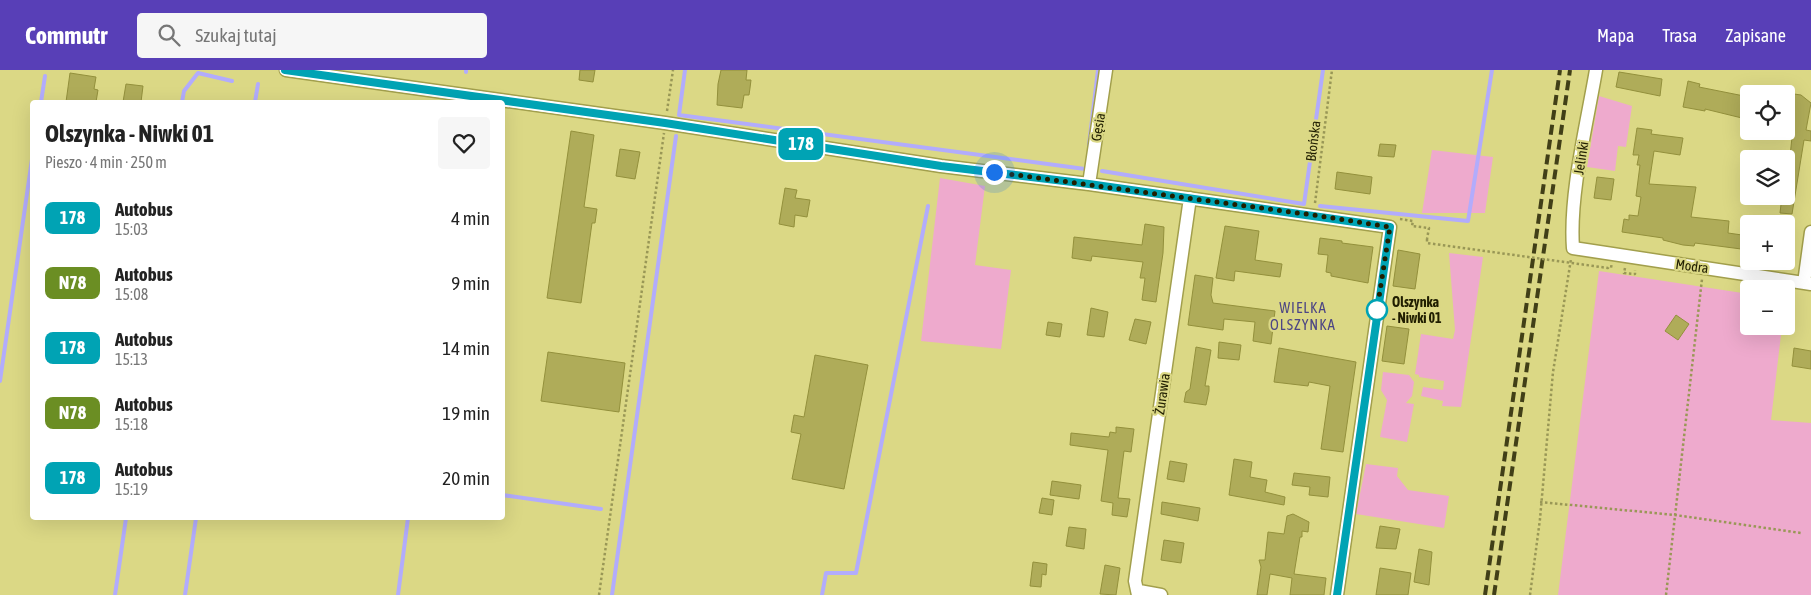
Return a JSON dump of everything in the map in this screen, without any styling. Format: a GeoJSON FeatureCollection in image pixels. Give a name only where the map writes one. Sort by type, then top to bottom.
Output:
{"type":"FeatureCollection","features":[{"type":"Feature","properties":{"kind":"street"},"geometry":{"type":"LineString","coordinates":[[286,70],[501,100]]}},
{"type":"Feature","properties":{"kind":"street","name":"Gęsia"},"geometry":{"type":"LineString","coordinates":[[1089,184],[1106,70]]}},
{"type":"Feature","properties":{"kind":"street","name":"Jelinki"},"geometry":{"type":"LineString","coordinates":[[1573,248],[1572,235],[1579,168],[1596,70]]}},
{"type":"Feature","properties":{"kind":"street"},"geometry":{"type":"LineString","coordinates":[[505,101],[665,123],[941,166],[1313,215],[1395,223],[1337,595]]}},
{"type":"Feature","properties":{"kind":"street","name":"Żurawia"},"geometry":{"type":"LineString","coordinates":[[1161,595],[1138,593],[1136,581],[1190,198]]}},
{"type":"Feature","properties":{"kind":"street"},"geometry":{"type":"LineString","coordinates":[[1807,283],[1811,232]]}},
{"type":"Feature","properties":{"kind":"street","name":"Modra"},"geometry":{"type":"LineString","coordinates":[[1573,248],[1807,283]]}},
{"type":"Feature","properties":{"kind":"path"},"geometry":{"type":"LineString","coordinates":[[600,595],[673,70]]}},
{"type":"Feature","properties":{"kind":"path","name":"Błońska"},"geometry":{"type":"LineString","coordinates":[[1313,215],[1332,70]]}},
{"type":"Feature","properties":{"kind":"path"},"geometry":{"type":"LineString","coordinates":[[1395,223],[1413,221],[1412,226],[1429,228],[1427,243],[1608,268],[1609,266],[1615,267]]}},
{"type":"Feature","properties":{"kind":"path"},"geometry":{"type":"LineString","coordinates":[[1530,595],[1553,372],[1573,248]]}},
{"type":"Feature","properties":{"kind":"path"},"geometry":{"type":"LineString","coordinates":[[1666,595],[1701,287]]}},
{"type":"Feature","properties":{"kind":"path"},"geometry":{"type":"LineString","coordinates":[[1540,502],[1676,514],[1801,533]]}},
{"type":"Feature","properties":{"kind":"shaded area"},"geometry":{"type":"Polygon","coordinates":[[[1599,96],[1632,106],[1626,147],[1618,146],[1615,171],[1587,167],[1599,96]]]}},
{"type":"Feature","properties":{"kind":"shaded area"},"geometry":{"type":"Polygon","coordinates":[[[1432,150],[1493,157],[1485,213],[1422,213],[1432,150]]]}},
{"type":"Feature","properties":{"kind":"shaded area"},"geometry":{"type":"Polygon","coordinates":[[[940,178],[985,186],[975,265],[1011,270],[1001,349],[921,341],[940,178]]]}},
{"type":"Feature","properties":{"kind":"shaded area"},"geometry":{"type":"Polygon","coordinates":[[[1449,253],[1483,257],[1461,407],[1442,406],[1443,401],[1421,396],[1423,387],[1443,390],[1444,381],[1419,377],[1419,375],[1415,374],[1421,334],[1453,339],[1455,330],[1449,253]]]}},
{"type":"Feature","properties":{"kind":"shaded area"},"geometry":{"type":"Polygon","coordinates":[[[1599,271],[1740,293],[1740,335],[1781,335],[1771,420],[1811,423],[1811,595],[1558,595],[1599,271]]]}},
{"type":"Feature","properties":{"kind":"shaded area"},"geometry":{"type":"Polygon","coordinates":[[[1383,372],[1409,375],[1414,382],[1412,396],[1406,403],[1414,404],[1407,442],[1380,437],[1387,400],[1381,390],[1383,372]]]}},
{"type":"Feature","properties":{"kind":"shaded area"},"geometry":{"type":"Polygon","coordinates":[[[1366,464],[1398,468],[1397,476],[1408,490],[1449,496],[1444,528],[1356,514],[1366,464]]]}},
{"type":"Feature","properties":{"kind":"building"},"geometry":{"type":"Polygon","coordinates":[[[580,70],[595,70],[593,82],[579,80],[580,70]]]}},
{"type":"Feature","properties":{"kind":"building"},"geometry":{"type":"Polygon","coordinates":[[[721,70],[747,70],[746,80],[751,80],[750,88],[749,95],[744,95],[742,108],[717,105],[721,70]]]}},
{"type":"Feature","properties":{"kind":"building"},"geometry":{"type":"Polygon","coordinates":[[[1619,72],[1662,79],[1660,96],[1616,87],[1619,72]]]}},
{"type":"Feature","properties":{"kind":"building"},"geometry":{"type":"Polygon","coordinates":[[[70,73],[96,77],[94,89],[98,90],[96,100],[66,100],[70,73]]]}},
{"type":"Feature","properties":{"kind":"building"},"geometry":{"type":"Polygon","coordinates":[[[1688,81],[1700,84],[1699,87],[1740,95],[1740,118],[1705,109],[1705,111],[1683,107],[1688,81]]]}},
{"type":"Feature","properties":{"kind":"building"},"geometry":{"type":"Polygon","coordinates":[[[126,84],[143,86],[141,100],[123,100],[126,84]]]}},
{"type":"Feature","properties":{"kind":"building"},"geometry":{"type":"Polygon","coordinates":[[[1795,94],[1801,95],[1811,103],[1806,130],[1811,131],[1811,141],[1804,140],[1795,196],[1795,150],[1791,150],[1792,140],[1795,140],[1795,94]]]}},
{"type":"Feature","properties":{"kind":"building"},"geometry":{"type":"Polygon","coordinates":[[[1637,128],[1652,130],[1651,134],[1683,138],[1680,155],[1654,151],[1649,184],[1696,187],[1691,217],[1729,221],[1728,233],[1740,235],[1740,249],[1695,243],[1694,246],[1683,245],[1663,240],[1663,238],[1622,232],[1624,219],[1629,220],[1629,215],[1638,216],[1641,197],[1636,196],[1640,165],[1637,165],[1639,155],[1633,155],[1637,128]]]}},
{"type":"Feature","properties":{"kind":"building"},"geometry":{"type":"Polygon","coordinates":[[[571,131],[594,135],[584,207],[597,209],[595,223],[592,223],[581,303],[547,298],[571,131]]]}},
{"type":"Feature","properties":{"kind":"building"},"geometry":{"type":"Polygon","coordinates":[[[1380,144],[1396,145],[1394,157],[1378,156],[1380,144]]]}},
{"type":"Feature","properties":{"kind":"building"},"geometry":{"type":"Polygon","coordinates":[[[620,149],[640,152],[635,179],[616,176],[620,149]]]}},
{"type":"Feature","properties":{"kind":"building"},"geometry":{"type":"Polygon","coordinates":[[[1337,172],[1372,177],[1370,194],[1335,189],[1337,172]]]}},
{"type":"Feature","properties":{"kind":"building"},"geometry":{"type":"Polygon","coordinates":[[[1597,177],[1614,179],[1611,200],[1594,198],[1597,177]]]}},
{"type":"Feature","properties":{"kind":"building"},"geometry":{"type":"Polygon","coordinates":[[[785,188],[797,190],[795,198],[810,200],[807,217],[795,215],[794,227],[779,224],[785,188]]]}},
{"type":"Feature","properties":{"kind":"building"},"geometry":{"type":"Polygon","coordinates":[[[1781,205],[1793,205],[1792,214],[1780,213],[1781,205]]]}},
{"type":"Feature","properties":{"kind":"building"},"geometry":{"type":"Polygon","coordinates":[[[1145,224],[1164,227],[1163,253],[1156,302],[1142,300],[1145,278],[1140,278],[1143,262],[1092,256],[1091,261],[1072,258],[1074,237],[1142,245],[1145,224]]]}},
{"type":"Feature","properties":{"kind":"building"},"geometry":{"type":"Polygon","coordinates":[[[1225,226],[1259,231],[1255,260],[1282,264],[1280,277],[1235,271],[1234,281],[1216,278],[1225,226]]]}},
{"type":"Feature","properties":{"kind":"building"},"geometry":{"type":"Polygon","coordinates":[[[1320,238],[1373,247],[1368,283],[1331,276],[1331,273],[1326,272],[1328,255],[1318,254],[1320,238]]]}},
{"type":"Feature","properties":{"kind":"building"},"geometry":{"type":"Polygon","coordinates":[[[1398,250],[1420,254],[1415,289],[1393,286],[1398,250]]]}},
{"type":"Feature","properties":{"kind":"building"},"geometry":{"type":"Polygon","coordinates":[[[1195,275],[1213,278],[1211,295],[1213,303],[1275,311],[1271,344],[1253,341],[1255,322],[1224,319],[1223,330],[1188,325],[1195,275]]]}},
{"type":"Feature","properties":{"kind":"building"},"geometry":{"type":"Polygon","coordinates":[[[1091,308],[1108,312],[1104,337],[1087,335],[1091,308]]]}},
{"type":"Feature","properties":{"kind":"building"},"geometry":{"type":"Polygon","coordinates":[[[1676,315],[1689,324],[1678,340],[1665,331],[1676,315]]]}},
{"type":"Feature","properties":{"kind":"building"},"geometry":{"type":"Polygon","coordinates":[[[1135,319],[1151,322],[1146,344],[1129,340],[1135,319]]]}},
{"type":"Feature","properties":{"kind":"building"},"geometry":{"type":"Polygon","coordinates":[[[1048,322],[1062,324],[1060,337],[1046,335],[1048,322]]]}},
{"type":"Feature","properties":{"kind":"building"},"geometry":{"type":"Polygon","coordinates":[[[1387,326],[1409,329],[1404,364],[1382,361],[1387,326]]]}},
{"type":"Feature","properties":{"kind":"building"},"geometry":{"type":"Polygon","coordinates":[[[1219,342],[1241,345],[1239,360],[1218,358],[1219,342]]]}},
{"type":"Feature","properties":{"kind":"building"},"geometry":{"type":"Polygon","coordinates":[[[1196,347],[1211,350],[1205,386],[1209,386],[1206,405],[1184,402],[1186,392],[1190,389],[1196,347]]]}},
{"type":"Feature","properties":{"kind":"building"},"geometry":{"type":"Polygon","coordinates":[[[1279,348],[1356,362],[1343,452],[1321,449],[1330,386],[1309,382],[1308,386],[1274,382],[1279,348]]]}},
{"type":"Feature","properties":{"kind":"building"},"geometry":{"type":"Polygon","coordinates":[[[1794,348],[1811,351],[1811,369],[1792,366],[1794,348]]]}},
{"type":"Feature","properties":{"kind":"building"},"geometry":{"type":"Polygon","coordinates":[[[548,352],[625,363],[619,412],[541,401],[548,352]]]}},
{"type":"Feature","properties":{"kind":"building"},"geometry":{"type":"Polygon","coordinates":[[[815,355],[868,365],[844,489],[792,479],[801,434],[791,432],[794,415],[804,417],[815,355]]]}},
{"type":"Feature","properties":{"kind":"building"},"geometry":{"type":"Polygon","coordinates":[[[1116,427],[1134,429],[1131,452],[1124,451],[1118,498],[1130,499],[1127,517],[1112,515],[1113,503],[1101,501],[1108,450],[1070,445],[1071,433],[1109,437],[1110,432],[1116,433],[1116,427]]]}},
{"type":"Feature","properties":{"kind":"building"},"geometry":{"type":"Polygon","coordinates":[[[1234,459],[1252,462],[1250,477],[1267,480],[1265,492],[1285,497],[1284,505],[1229,495],[1234,459]]]}},
{"type":"Feature","properties":{"kind":"building"},"geometry":{"type":"Polygon","coordinates":[[[1170,461],[1187,464],[1184,482],[1167,479],[1170,461]]]}},
{"type":"Feature","properties":{"kind":"building"},"geometry":{"type":"Polygon","coordinates":[[[1294,473],[1330,477],[1328,497],[1309,495],[1310,487],[1292,485],[1294,473]]]}},
{"type":"Feature","properties":{"kind":"building"},"geometry":{"type":"Polygon","coordinates":[[[1052,481],[1081,485],[1079,499],[1050,495],[1052,481]]]}},
{"type":"Feature","properties":{"kind":"building"},"geometry":{"type":"Polygon","coordinates":[[[1042,498],[1054,500],[1052,515],[1039,513],[1042,498]]]}},
{"type":"Feature","properties":{"kind":"building"},"geometry":{"type":"Polygon","coordinates":[[[1162,502],[1200,508],[1198,521],[1161,514],[1162,502]]]}},
{"type":"Feature","properties":{"kind":"building"},"geometry":{"type":"Polygon","coordinates":[[[1293,514],[1309,522],[1308,532],[1302,531],[1302,537],[1300,537],[1294,574],[1326,578],[1324,595],[1290,595],[1292,578],[1270,574],[1267,595],[1257,595],[1261,567],[1259,560],[1265,560],[1268,532],[1284,534],[1287,516],[1293,514]]]}},
{"type":"Feature","properties":{"kind":"building"},"geometry":{"type":"Polygon","coordinates":[[[1380,526],[1400,529],[1396,549],[1376,548],[1380,526]]]}},
{"type":"Feature","properties":{"kind":"building"},"geometry":{"type":"Polygon","coordinates":[[[1069,527],[1086,529],[1084,549],[1066,546],[1069,527]]]}},
{"type":"Feature","properties":{"kind":"building"},"geometry":{"type":"Polygon","coordinates":[[[1164,540],[1184,543],[1181,563],[1161,560],[1164,540]]]}},
{"type":"Feature","properties":{"kind":"building"},"geometry":{"type":"Polygon","coordinates":[[[1419,549],[1432,552],[1429,585],[1414,582],[1419,549]]]}},
{"type":"Feature","properties":{"kind":"building"},"geometry":{"type":"Polygon","coordinates":[[[1033,562],[1047,564],[1046,575],[1042,574],[1041,587],[1030,586],[1033,562]]]}},
{"type":"Feature","properties":{"kind":"building"},"geometry":{"type":"Polygon","coordinates":[[[1105,565],[1120,568],[1116,595],[1100,594],[1105,565]]]}},
{"type":"Feature","properties":{"kind":"building"},"geometry":{"type":"Polygon","coordinates":[[[1380,568],[1411,573],[1408,595],[1376,595],[1380,568]]]}},
{"type":"Feature","properties":{"kind":"waterway"},"geometry":{"type":"LineString","coordinates":[[685,70],[679,115],[1085,169]]}},
{"type":"Feature","properties":{"kind":"waterway"},"geometry":{"type":"LineString","coordinates":[[1089,145],[1098,70]]}},
{"type":"Feature","properties":{"kind":"waterway"},"geometry":{"type":"LineString","coordinates":[[1102,171],[1304,204],[1323,70]]}},
{"type":"Feature","properties":{"kind":"waterway"},"geometry":{"type":"LineString","coordinates":[[1320,206],[1468,221],[1492,70]]}},
{"type":"Feature","properties":{"kind":"waterway"},"geometry":{"type":"LineString","coordinates":[[182,100],[184,91],[198,73],[232,81]]}},
{"type":"Feature","properties":{"kind":"waterway"},"geometry":{"type":"LineString","coordinates":[[41,100],[45,76]]}},
{"type":"Feature","properties":{"kind":"waterway"},"geometry":{"type":"LineString","coordinates":[[255,100],[258,84]]}},
{"type":"Feature","properties":{"kind":"waterway"},"geometry":{"type":"LineString","coordinates":[[612,595],[676,136]]}},
{"type":"Feature","properties":{"kind":"waterway"},"geometry":{"type":"LineString","coordinates":[[0,381],[30,173]]}},
{"type":"Feature","properties":{"kind":"waterway"},"geometry":{"type":"LineString","coordinates":[[822,595],[826,573],[856,573],[928,206]]}},
{"type":"Feature","properties":{"kind":"waterway"},"geometry":{"type":"LineString","coordinates":[[505,495],[601,509]]}},
{"type":"Feature","properties":{"kind":"waterway"},"geometry":{"type":"LineString","coordinates":[[115,595],[126,520]]}},
{"type":"Feature","properties":{"kind":"waterway"},"geometry":{"type":"LineString","coordinates":[[185,595],[196,520]]}},
{"type":"Feature","properties":{"kind":"waterway"},"geometry":{"type":"LineString","coordinates":[[398,595],[408,520]]}},
{"type":"Feature","properties":{"kind":"railway"},"geometry":{"type":"LineString","coordinates":[[1485,595],[1560,70]]}},
{"type":"Feature","properties":{"kind":"railway"},"geometry":{"type":"LineString","coordinates":[[1494,595],[1570,70]]}},
{"type":"Feature","properties":{"kind":"bus line","name":"178"},"geometry":{"type":"LineString","coordinates":[[285,70],[500,100]]}},
{"type":"Feature","properties":{"kind":"bus line","name":"178"},"geometry":{"type":"LineString","coordinates":[[505,101],[665,123],[941,166],[1089,184],[1390,227],[1337,595]]}},
{"type":"Feature","properties":{"kind":"place","name":"Olszynka - Niwki 01"},"geometry":{"type":"Point","coordinates":[1377,310]}},
{"type":"Feature","properties":{"kind":"district","name":"WIELKA OLSZYNKA"},"geometry":{"type":"Point","coordinates":[1303,316]}},
{"type":"Feature","properties":{"kind":"route"},"geometry":{"type":"LineString","coordinates":[[994,172],[1390,227],[1377,310]]}}]}
